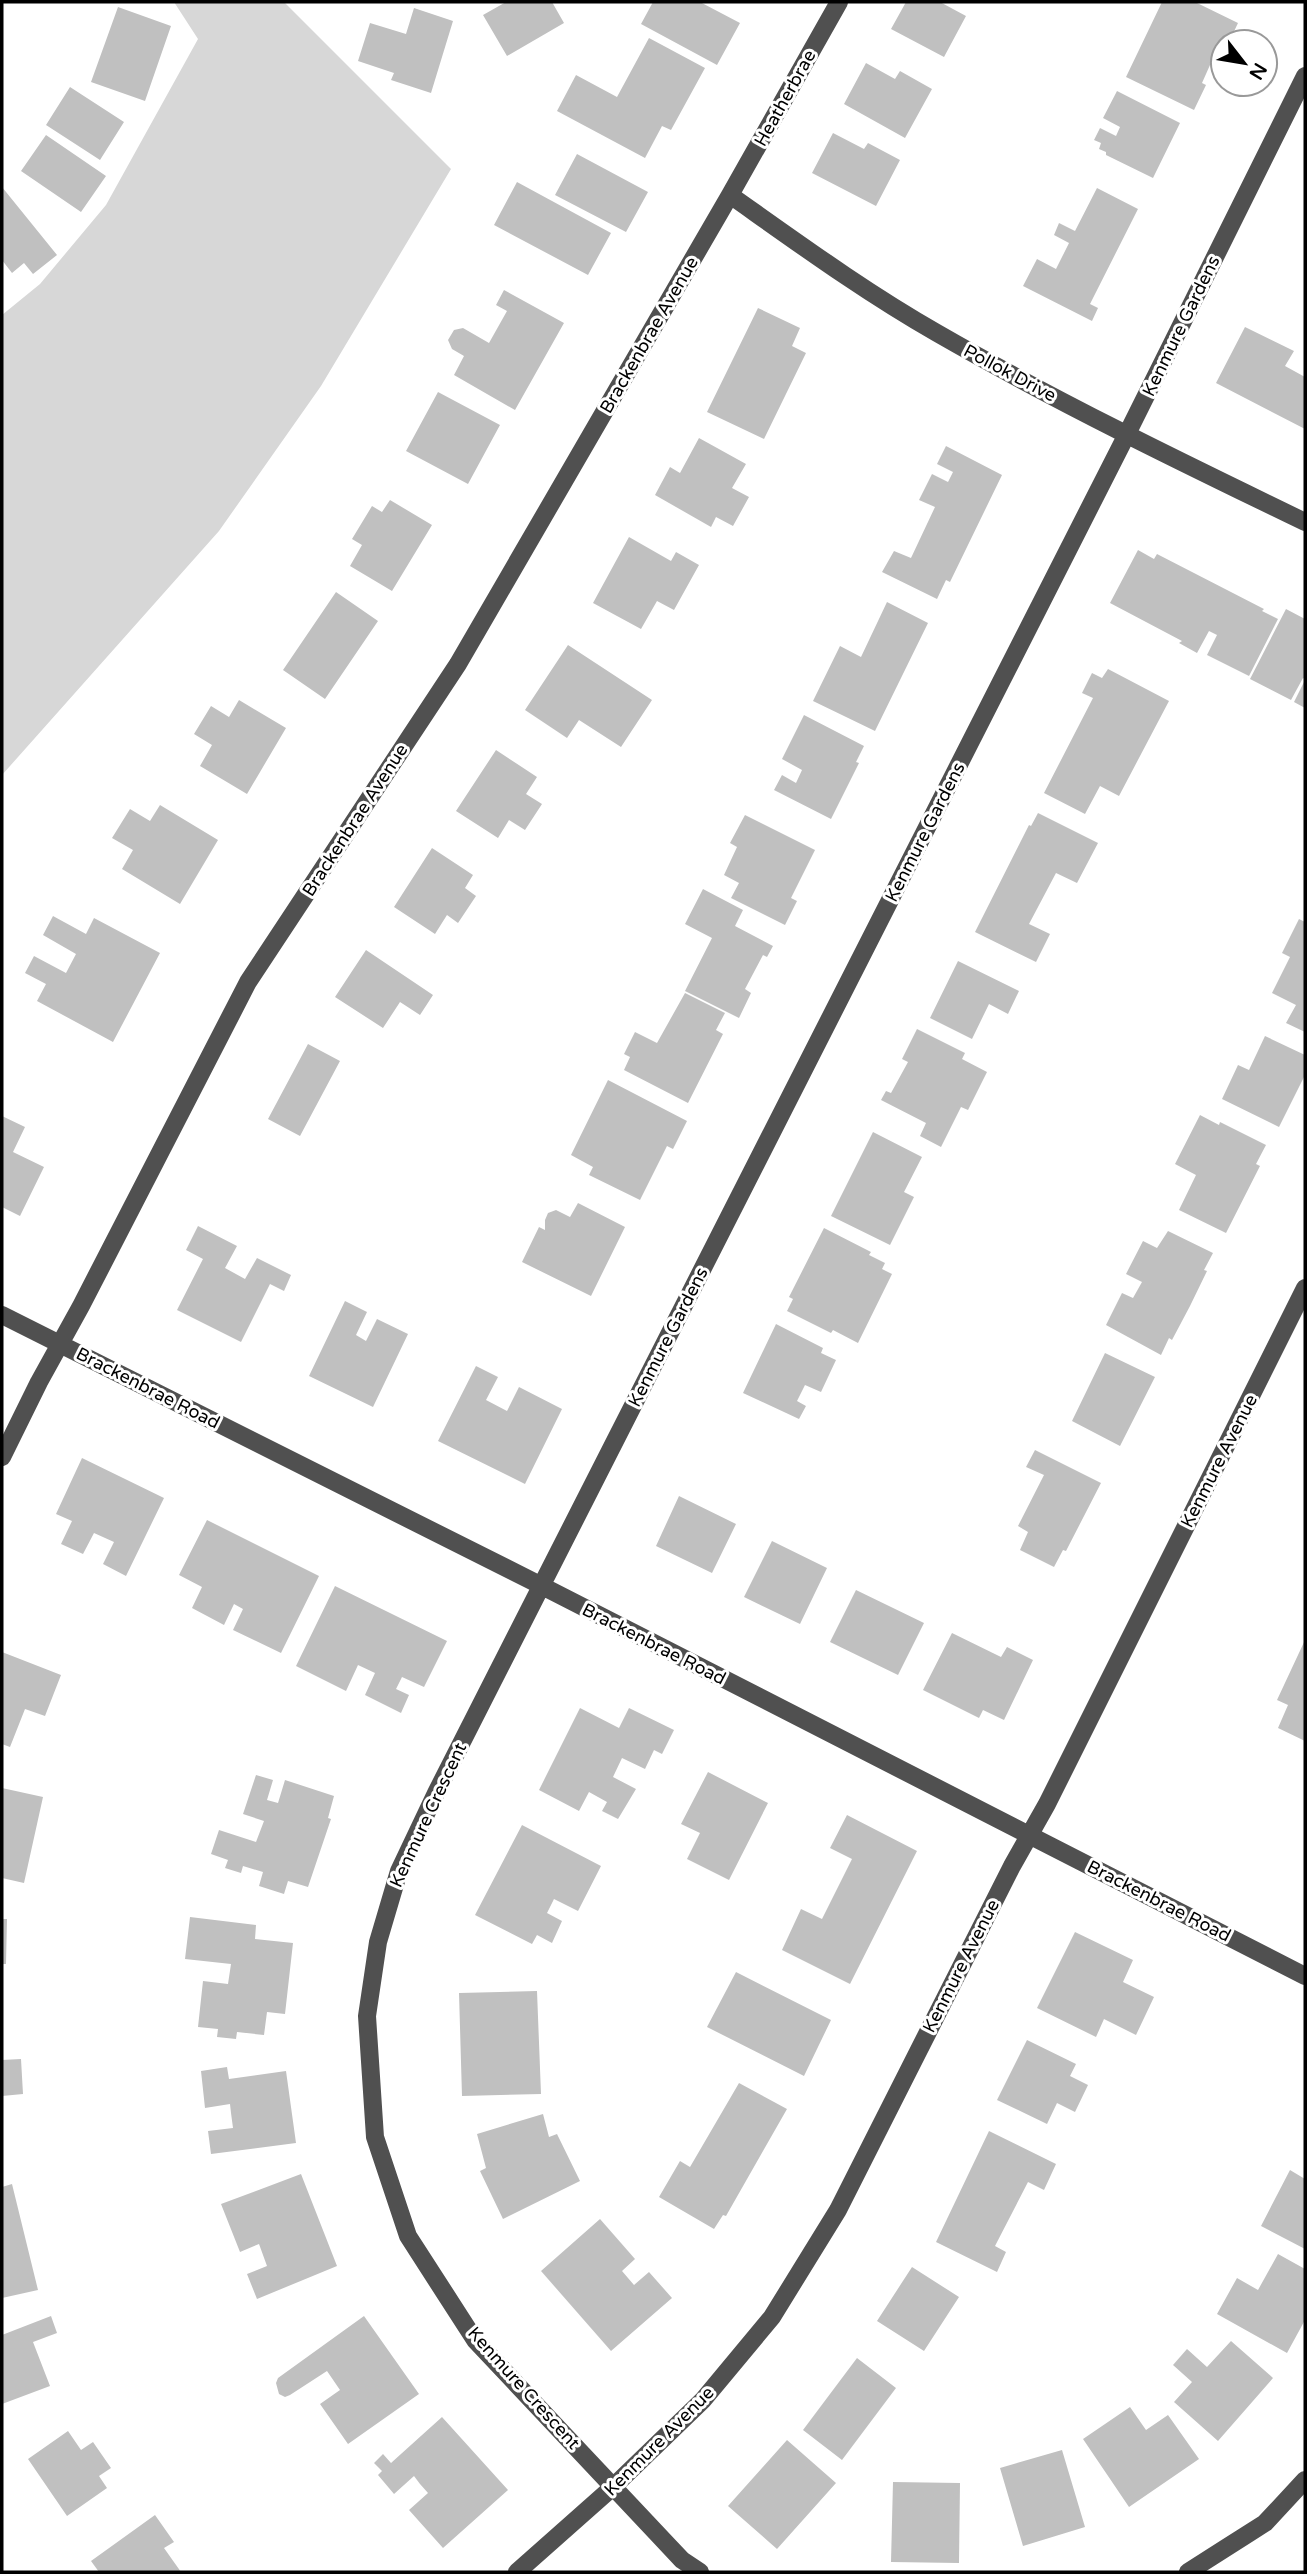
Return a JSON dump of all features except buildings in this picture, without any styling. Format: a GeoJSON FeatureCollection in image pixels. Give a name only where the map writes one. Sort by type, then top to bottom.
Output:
{"type":"FeatureCollection","features":[{"type":"Feature","properties":{"kind":"street","name":"Heatherbrae"},"geometry":{"type":"LineString","coordinates":[[730,195],[839,2]]}},
{"type":"Feature","properties":{"kind":"street","name":"Kenmure Gardens"},"geometry":{"type":"LineString","coordinates":[[542,1586],[1126,436],[1305,76]]}},
{"type":"Feature","properties":{"kind":"street","name":"Pollok Drive"},"geometry":{"type":"LineString","coordinates":[[730,195],[821,260],[937,333],[1126,436],[1305,522]]}},
{"type":"Feature","properties":{"kind":"street","name":"Brackenbrae Avenue"},"geometry":{"type":"LineString","coordinates":[[2,1457],[248,982],[458,663],[730,195]]}},
{"type":"Feature","properties":{"kind":"street","name":"Kenmure Avenue"},"geometry":{"type":"LineString","coordinates":[[517,2572],[614,2486],[704,2400],[772,2317],[838,2210],[1305,1288]]}},
{"type":"Feature","properties":{"kind":"street","name":"Brackenbrae Road"},"geometry":{"type":"LineString","coordinates":[[2,1315],[542,1586],[1305,1976]]}},
{"type":"Feature","properties":{"kind":"street","name":"Kenmure Crescent"},"geometry":{"type":"LineString","coordinates":[[542,1586],[436,1793],[395,1883],[378,1942],[367,2016],[375,2137],[408,2236],[475,2340],[681,2560],[700,2572]]}},
{"type":"Feature","properties":{"kind":"street"},"geometry":{"type":"LineString","coordinates":[[1188,2572],[1265,2523],[1305,2480]]}},
{"type":"Feature","properties":{"kind":"shaded area"},"geometry":{"type":"Polygon","coordinates":[[[174,2],[284,2],[451,169],[321,386],[219,531],[2,775],[2,315],[40,284],[106,205],[198,39],[174,2]]]}}]}
